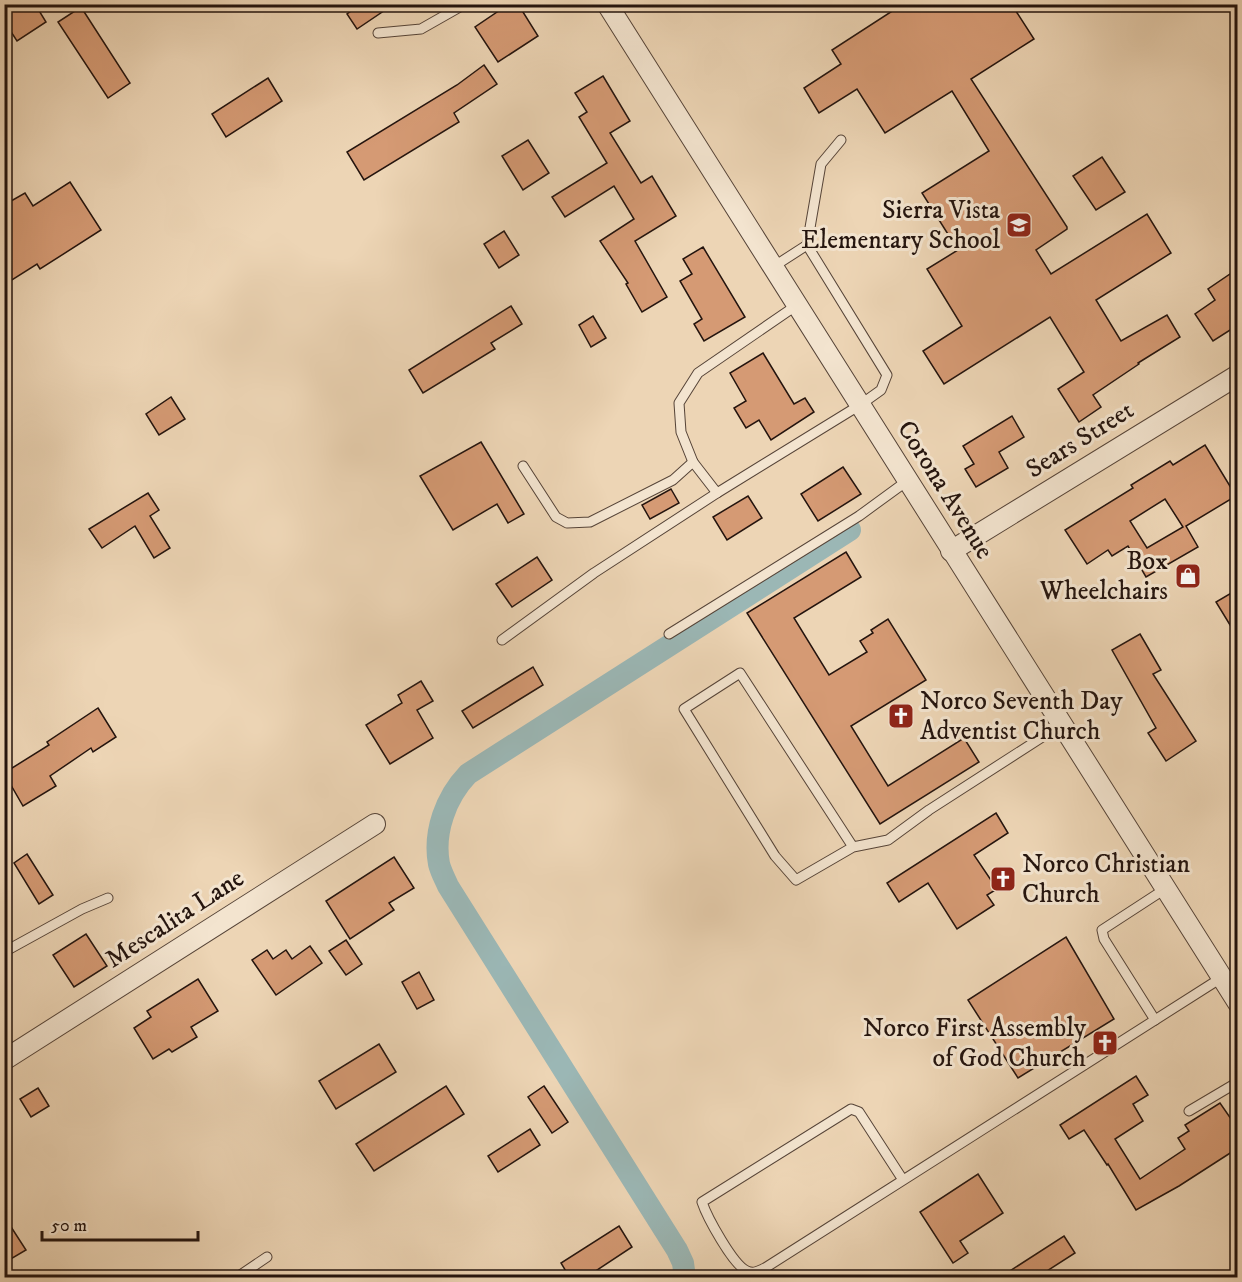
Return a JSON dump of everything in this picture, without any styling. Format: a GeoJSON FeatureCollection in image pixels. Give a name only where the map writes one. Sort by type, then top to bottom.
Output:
{"type":"FeatureCollection","features":[{"type":"Feature","properties":{"kind":"street","name":"Corona Avenue"},"geometry":{"type":"LineString","coordinates":[[607,4],[1238,1004]]}},
{"type":"Feature","properties":{"kind":"street","name":"Sears Street"},"geometry":{"type":"LineString","coordinates":[[951,550],[1238,375]]}},
{"type":"Feature","properties":{"kind":"street","name":"Mescalita Lane"},"geometry":{"type":"LineString","coordinates":[[4,1060],[375,824]]}},
{"type":"Feature","properties":{"kind":"lane"},"geometry":{"type":"LineString","coordinates":[[378,33],[421,29],[465,4]]}},
{"type":"Feature","properties":{"kind":"lane"},"geometry":{"type":"LineString","coordinates":[[502,640],[594,573],[881,390],[887,375],[807,245],[821,164],[841,140]]}},
{"type":"Feature","properties":{"kind":"lane"},"geometry":{"type":"LineString","coordinates":[[773,267],[807,245]]}},
{"type":"Feature","properties":{"kind":"lane"},"geometry":{"type":"LineString","coordinates":[[717,493],[693,462],[681,432],[679,403],[698,373],[797,305]]}},
{"type":"Feature","properties":{"kind":"lane"},"geometry":{"type":"LineString","coordinates":[[523,465],[556,517],[567,523],[590,522],[673,480],[693,462]]}},
{"type":"Feature","properties":{"kind":"lane"},"geometry":{"type":"LineString","coordinates":[[669,634],[859,516],[908,481]]}},
{"type":"Feature","properties":{"kind":"lane"},"geometry":{"type":"LineString","coordinates":[[853,847],[740,673],[684,709],[775,856],[796,880],[853,847],[888,840],[929,810],[1061,725]]}},
{"type":"Feature","properties":{"kind":"lane"},"geometry":{"type":"LineString","coordinates":[[1155,1020],[1104,939],[1102,930],[1165,889]]}},
{"type":"Feature","properties":{"kind":"lane"},"geometry":{"type":"LineString","coordinates":[[4,952],[82,909],[108,898]]}},
{"type":"Feature","properties":{"kind":"lane"},"geometry":{"type":"LineString","coordinates":[[903,1180],[858,1112],[851,1109],[702,1202],[735,1259],[744,1270],[754,1273],[765,1268],[1221,978]]}},
{"type":"Feature","properties":{"kind":"lane"},"geometry":{"type":"LineString","coordinates":[[1189,1111],[1238,1082]]}},
{"type":"Feature","properties":{"kind":"lane"},"geometry":{"type":"LineString","coordinates":[[236,1278],[267,1257]]}},
{"type":"Feature","properties":{"kind":"building"},"geometry":{"type":"Polygon","coordinates":[[[4,4],[35,4],[46,22],[17,41],[4,21],[4,4]]]}},
{"type":"Feature","properties":{"kind":"building"},"geometry":{"type":"Polygon","coordinates":[[[361,4],[394,4],[357,29],[347,14],[361,4]]]}},
{"type":"Feature","properties":{"kind":"building"},"geometry":{"type":"Polygon","coordinates":[[[509,4],[518,4],[538,36],[498,62],[475,27],[509,4]]]}},
{"type":"Feature","properties":{"kind":"building"},"geometry":{"type":"Polygon","coordinates":[[[903,4],[1012,5],[1034,39],[971,79],[1067,227],[1036,250],[1051,274],[1147,214],[1171,253],[1096,300],[1121,341],[1167,315],[1180,337],[1093,395],[1101,407],[1079,422],[1058,389],[1084,372],[1050,317],[944,384],[923,351],[962,326],[927,269],[958,250],[922,193],[989,151],[952,91],[885,133],[857,89],[819,113],[804,88],[841,64],[832,50],[903,4]]]}},
{"type":"Feature","properties":{"kind":"building"},"geometry":{"type":"Polygon","coordinates":[[[81,7],[130,83],[108,98],[58,22],[81,7]]]}},
{"type":"Feature","properties":{"kind":"building"},"geometry":{"type":"Polygon","coordinates":[[[484,65],[497,84],[454,113],[459,122],[364,180],[347,152],[457,85],[484,65]]]}},
{"type":"Feature","properties":{"kind":"building"},"geometry":{"type":"Polygon","coordinates":[[[603,76],[630,121],[610,133],[641,183],[652,176],[676,216],[635,241],[667,297],[642,312],[626,284],[628,283],[600,241],[634,219],[614,186],[565,217],[552,197],[607,163],[579,117],[587,112],[575,93],[603,76]]]}},
{"type":"Feature","properties":{"kind":"building"},"geometry":{"type":"Polygon","coordinates":[[[268,78],[282,101],[226,137],[212,114],[268,78]]]}},
{"type":"Feature","properties":{"kind":"building"},"geometry":{"type":"Polygon","coordinates":[[[528,140],[549,173],[523,190],[502,156],[528,140]]]}},
{"type":"Feature","properties":{"kind":"building"},"geometry":{"type":"Polygon","coordinates":[[[1102,157],[1125,192],[1096,210],[1073,176],[1102,157]]]}},
{"type":"Feature","properties":{"kind":"building"},"geometry":{"type":"Polygon","coordinates":[[[70,182],[101,230],[40,269],[37,264],[4,285],[4,205],[25,193],[33,206],[70,182]]]}},
{"type":"Feature","properties":{"kind":"building"},"geometry":{"type":"Polygon","coordinates":[[[504,231],[519,255],[499,268],[484,244],[504,231]]]}},
{"type":"Feature","properties":{"kind":"building"},"geometry":{"type":"Polygon","coordinates":[[[703,247],[745,317],[704,341],[694,324],[702,319],[680,281],[692,274],[683,259],[703,247]]]}},
{"type":"Feature","properties":{"kind":"building"},"geometry":{"type":"Polygon","coordinates":[[[1230,274],[1238,285],[1238,325],[1213,341],[1195,314],[1215,300],[1208,289],[1230,274]]]}},
{"type":"Feature","properties":{"kind":"building"},"geometry":{"type":"Polygon","coordinates":[[[511,306],[522,324],[491,343],[495,349],[423,393],[409,370],[511,306]]]}},
{"type":"Feature","properties":{"kind":"building"},"geometry":{"type":"Polygon","coordinates":[[[593,316],[606,338],[591,347],[579,325],[593,316]]]}},
{"type":"Feature","properties":{"kind":"building"},"geometry":{"type":"Polygon","coordinates":[[[763,353],[794,404],[805,398],[814,412],[771,440],[759,420],[746,428],[734,408],[746,401],[730,373],[763,353]]]}},
{"type":"Feature","properties":{"kind":"building"},"geometry":{"type":"Polygon","coordinates":[[[171,397],[185,419],[159,435],[146,414],[171,397]]]}},
{"type":"Feature","properties":{"kind":"building"},"geometry":{"type":"Polygon","coordinates":[[[1012,416],[1024,437],[999,452],[1008,468],[976,487],[965,469],[974,464],[963,446],[1012,416]]]}},
{"type":"Feature","properties":{"kind":"building"},"geometry":{"type":"Polygon","coordinates":[[[481,442],[524,514],[508,523],[497,504],[453,530],[420,476],[481,442]]]}},
{"type":"Feature","properties":{"kind":"building"},"geometry":{"type":"Polygon","coordinates":[[[1205,445],[1236,496],[1186,526],[1198,547],[1146,577],[1128,546],[1112,556],[1108,550],[1087,564],[1065,530],[1133,488],[1131,485],[1170,461],[1173,465],[1205,445]],[[1165,499],[1130,521],[1147,548],[1183,527],[1165,499]]]}},
{"type":"Feature","properties":{"kind":"building"},"geometry":{"type":"Polygon","coordinates":[[[843,467],[861,494],[818,521],[801,494],[843,467]]]}},
{"type":"Feature","properties":{"kind":"building"},"geometry":{"type":"Polygon","coordinates":[[[671,489],[679,503],[650,519],[642,505],[671,489]]]}},
{"type":"Feature","properties":{"kind":"building"},"geometry":{"type":"Polygon","coordinates":[[[148,493],[159,510],[150,516],[170,548],[154,558],[135,526],[102,548],[89,529],[148,493]]]}},
{"type":"Feature","properties":{"kind":"building"},"geometry":{"type":"Polygon","coordinates":[[[748,496],[762,518],[727,540],[713,517],[748,496]]]}},
{"type":"Feature","properties":{"kind":"building"},"geometry":{"type":"Polygon","coordinates":[[[846,552],[861,577],[794,618],[829,675],[867,652],[860,641],[873,633],[871,630],[888,619],[926,680],[851,726],[888,786],[964,738],[979,762],[880,824],[747,613],[846,552]]]}},
{"type":"Feature","properties":{"kind":"building"},"geometry":{"type":"Polygon","coordinates":[[[537,557],[552,580],[512,607],[496,584],[537,557]]]}},
{"type":"Feature","properties":{"kind":"building"},"geometry":{"type":"Polygon","coordinates":[[[1238,589],[1238,638],[1216,602],[1238,589]]]}},
{"type":"Feature","properties":{"kind":"building"},"geometry":{"type":"Polygon","coordinates":[[[1140,634],[1161,670],[1153,674],[1196,741],[1166,761],[1148,733],[1156,728],[1112,650],[1140,634]]]}},
{"type":"Feature","properties":{"kind":"building"},"geometry":{"type":"Polygon","coordinates":[[[533,667],[543,685],[473,728],[462,711],[533,667]]]}},
{"type":"Feature","properties":{"kind":"building"},"geometry":{"type":"Polygon","coordinates":[[[421,681],[433,701],[417,710],[433,738],[390,764],[366,725],[402,703],[398,695],[421,681]]]}},
{"type":"Feature","properties":{"kind":"building"},"geometry":{"type":"Polygon","coordinates":[[[98,708],[116,737],[93,752],[91,748],[50,776],[56,786],[23,806],[4,773],[49,745],[47,742],[98,708]]]}},
{"type":"Feature","properties":{"kind":"building"},"geometry":{"type":"Polygon","coordinates":[[[996,813],[1008,833],[974,855],[997,889],[987,895],[994,905],[957,929],[928,883],[899,902],[887,883],[996,813]]]}},
{"type":"Feature","properties":{"kind":"building"},"geometry":{"type":"Polygon","coordinates":[[[27,854],[53,895],[39,904],[14,863],[27,854]]]}},
{"type":"Feature","properties":{"kind":"building"},"geometry":{"type":"Polygon","coordinates":[[[394,857],[414,888],[389,903],[394,910],[350,939],[326,901],[394,857]]]}},
{"type":"Feature","properties":{"kind":"building"},"geometry":{"type":"Polygon","coordinates":[[[86,934],[107,966],[74,987],[53,955],[86,934]]]}},
{"type":"Feature","properties":{"kind":"building"},"geometry":{"type":"Polygon","coordinates":[[[1066,937],[1114,1019],[1018,1078],[968,1000],[1066,937]]]}},
{"type":"Feature","properties":{"kind":"building"},"geometry":{"type":"Polygon","coordinates":[[[346,940],[362,964],[346,975],[329,951],[346,940]]]}},
{"type":"Feature","properties":{"kind":"building"},"geometry":{"type":"Polygon","coordinates":[[[310,946],[322,963],[276,995],[252,960],[267,950],[273,959],[286,950],[292,959],[310,946]]]}},
{"type":"Feature","properties":{"kind":"building"},"geometry":{"type":"Polygon","coordinates":[[[419,972],[434,1000],[417,1009],[402,982],[419,972]]]}},
{"type":"Feature","properties":{"kind":"building"},"geometry":{"type":"Polygon","coordinates":[[[198,979],[218,1011],[191,1027],[197,1037],[172,1052],[169,1049],[153,1059],[134,1028],[151,1017],[147,1011],[198,979]]]}},
{"type":"Feature","properties":{"kind":"building"},"geometry":{"type":"Polygon","coordinates":[[[379,1044],[396,1072],[336,1109],[319,1081],[379,1044]]]}},
{"type":"Feature","properties":{"kind":"building"},"geometry":{"type":"Polygon","coordinates":[[[1136,1076],[1148,1095],[1133,1104],[1143,1121],[1115,1139],[1140,1179],[1185,1149],[1178,1138],[1189,1131],[1185,1125],[1220,1103],[1238,1129],[1238,1148],[1179,1186],[1136,1210],[1084,1130],[1069,1139],[1060,1125],[1136,1076]]]}},
{"type":"Feature","properties":{"kind":"building"},"geometry":{"type":"Polygon","coordinates":[[[446,1086],[464,1114],[374,1171],[356,1144],[446,1086]]]}},
{"type":"Feature","properties":{"kind":"building"},"geometry":{"type":"Polygon","coordinates":[[[544,1086],[568,1122],[552,1133],[528,1097],[544,1086]]]}},
{"type":"Feature","properties":{"kind":"building"},"geometry":{"type":"Polygon","coordinates":[[[38,1088],[49,1106],[31,1117],[20,1099],[38,1088]]]}},
{"type":"Feature","properties":{"kind":"building"},"geometry":{"type":"Polygon","coordinates":[[[530,1129],[540,1145],[498,1172],[488,1156],[530,1129]]]}},
{"type":"Feature","properties":{"kind":"building"},"geometry":{"type":"Polygon","coordinates":[[[978,1174],[1003,1213],[960,1241],[968,1253],[953,1263],[920,1212],[978,1174]]]}},
{"type":"Feature","properties":{"kind":"building"},"geometry":{"type":"Polygon","coordinates":[[[4,1216],[26,1250],[4,1263],[4,1216]]]}},
{"type":"Feature","properties":{"kind":"building"},"geometry":{"type":"Polygon","coordinates":[[[619,1226],[632,1247],[585,1278],[570,1278],[561,1263],[619,1226]]]}},
{"type":"Feature","properties":{"kind":"building"},"geometry":{"type":"Polygon","coordinates":[[[1064,1236],[1075,1253],[1036,1278],[999,1278],[1064,1236]]]}},
{"type":"Feature","properties":{"kind":"waterway"},"geometry":{"type":"LineString","coordinates":[[685,1278],[683,1263],[677,1250],[448,886],[439,864],[440,828],[453,793],[468,774],[850,530]]}},
{"type":"Feature","properties":{"kind":"place","name":"Sierra Vista Elementary School"},"geometry":{"type":"Point","coordinates":[1019,225]}},
{"type":"Feature","properties":{"kind":"place","name":"Box Wheelchairs"},"geometry":{"type":"Point","coordinates":[1188,576]}},
{"type":"Feature","properties":{"kind":"place","name":"Norco Seventh Day Adventist Church"},"geometry":{"type":"Point","coordinates":[901,716]}},
{"type":"Feature","properties":{"kind":"place","name":"Norco Christian Church"},"geometry":{"type":"Point","coordinates":[1003,879]}},
{"type":"Feature","properties":{"kind":"place","name":"Norco First Assembly of God Church"},"geometry":{"type":"Point","coordinates":[1105,1043]}}]}
